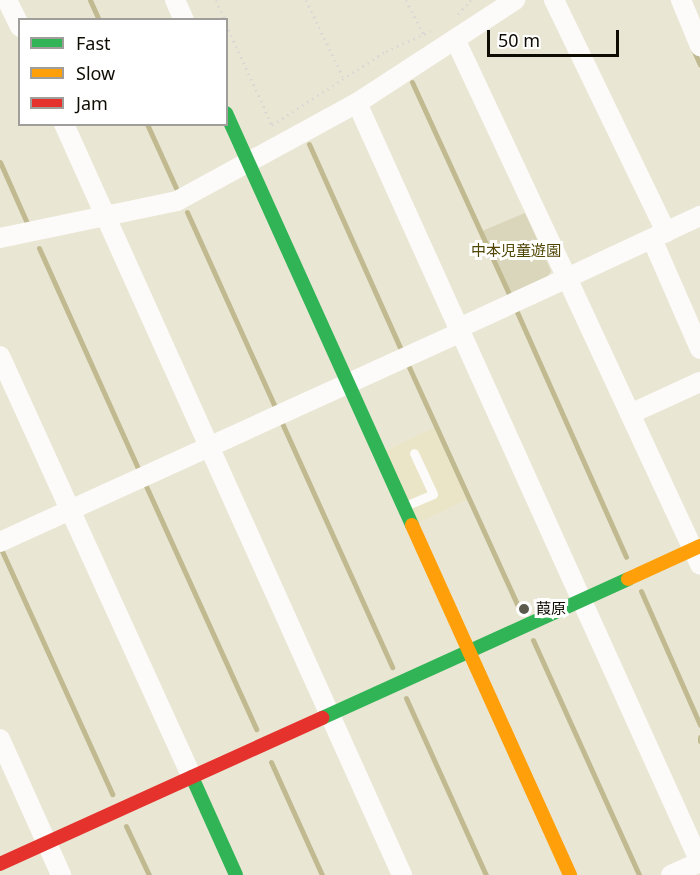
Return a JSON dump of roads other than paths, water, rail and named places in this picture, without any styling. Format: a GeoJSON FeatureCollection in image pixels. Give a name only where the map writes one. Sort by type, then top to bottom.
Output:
{"type":"FeatureCollection","features":[{"type":"Feature","properties":{"kind":"street"},"geometry":{"type":"LineString","coordinates":[[7,0],[18,23]]}},
{"type":"Feature","properties":{"kind":"street"},"geometry":{"type":"LineString","coordinates":[[175,0],[183,18]]}},
{"type":"Feature","properties":{"kind":"street"},"geometry":{"type":"LineString","coordinates":[[0,238],[177,201],[357,103],[450,29],[515,0]]}},
{"type":"Feature","properties":{"kind":"street"},"geometry":{"type":"LineString","coordinates":[[554,0],[659,235],[700,349]]}},
{"type":"Feature","properties":{"kind":"street"},"geometry":{"type":"LineString","coordinates":[[681,0],[700,46]]}},
{"type":"Feature","properties":{"kind":"street"},"geometry":{"type":"LineString","coordinates":[[0,864],[582,599],[698,553],[630,414],[450,29]]}},
{"type":"Feature","properties":{"kind":"street"},"geometry":{"type":"LineString","coordinates":[[357,103],[700,862],[671,875]]}},
{"type":"Feature","properties":{"kind":"street"},"geometry":{"type":"LineString","coordinates":[[228,117],[570,875]]}},
{"type":"Feature","properties":{"kind":"street"},"geometry":{"type":"LineString","coordinates":[[65,126],[402,875]]}},
{"type":"Feature","properties":{"kind":"street"},"geometry":{"type":"LineString","coordinates":[[0,542],[348,383],[700,216]]}},
{"type":"Feature","properties":{"kind":"street"},"geometry":{"type":"LineString","coordinates":[[0,356],[236,875]]}},
{"type":"Feature","properties":{"kind":"street"},"geometry":{"type":"LineString","coordinates":[[630,414],[700,382]]}},
{"type":"Feature","properties":{"kind":"street"},"geometry":{"type":"LineString","coordinates":[[0,740],[61,875]]}},
{"type":"Feature","properties":{"kind":"lane"},"geometry":{"type":"LineString","coordinates":[[404,507],[433,494],[414,453]]}},
{"type":"Feature","properties":{"kind":"waterway"},"geometry":{"type":"LineString","coordinates":[[90,0],[98,18]]}},
{"type":"Feature","properties":{"kind":"waterway"},"geometry":{"type":"LineString","coordinates":[[693,49],[700,65]]}},
{"type":"Feature","properties":{"kind":"waterway"},"geometry":{"type":"LineString","coordinates":[[412,82],[510,296]]}},
{"type":"Feature","properties":{"kind":"waterway"},"geometry":{"type":"LineString","coordinates":[[148,126],[176,188]]}},
{"type":"Feature","properties":{"kind":"waterway"},"geometry":{"type":"LineString","coordinates":[[309,144],[402,352]]}},
{"type":"Feature","properties":{"kind":"waterway"},"geometry":{"type":"LineString","coordinates":[[0,162],[27,223]]}},
{"type":"Feature","properties":{"kind":"waterway"},"geometry":{"type":"LineString","coordinates":[[187,212],[276,409]]}},
{"type":"Feature","properties":{"kind":"waterway"},"geometry":{"type":"LineString","coordinates":[[39,248],[139,471]]}},
{"type":"Feature","properties":{"kind":"waterway"},"geometry":{"type":"LineString","coordinates":[[517,312],[626,557]]}},
{"type":"Feature","properties":{"kind":"waterway"},"geometry":{"type":"LineString","coordinates":[[409,367],[519,608]]}},
{"type":"Feature","properties":{"kind":"waterway"},"geometry":{"type":"LineString","coordinates":[[282,423],[392,667]]}},
{"type":"Feature","properties":{"kind":"waterway"},"geometry":{"type":"LineString","coordinates":[[146,486],[256,729]]}},
{"type":"Feature","properties":{"kind":"waterway"},"geometry":{"type":"LineString","coordinates":[[2,551],[112,794]]}},
{"type":"Feature","properties":{"kind":"waterway"},"geometry":{"type":"LineString","coordinates":[[641,591],[700,725]]}},
{"type":"Feature","properties":{"kind":"waterway"},"geometry":{"type":"LineString","coordinates":[[533,640],[639,875]]}},
{"type":"Feature","properties":{"kind":"waterway"},"geometry":{"type":"LineString","coordinates":[[406,698],[486,875]]}},
{"type":"Feature","properties":{"kind":"waterway"},"geometry":{"type":"LineString","coordinates":[[271,762],[322,875]]}},
{"type":"Feature","properties":{"kind":"waterway"},"geometry":{"type":"LineString","coordinates":[[126,826],[149,875]]}},
{"type":"Feature","properties":{"kind":"place","name":"葭原"},"geometry":{"type":"Point","coordinates":[524,609]}},
{"type":"Feature","properties":{"kind":"park label","name":"中本児童遊園"},"geometry":{"type":"Point","coordinates":[516,251]}}]}
